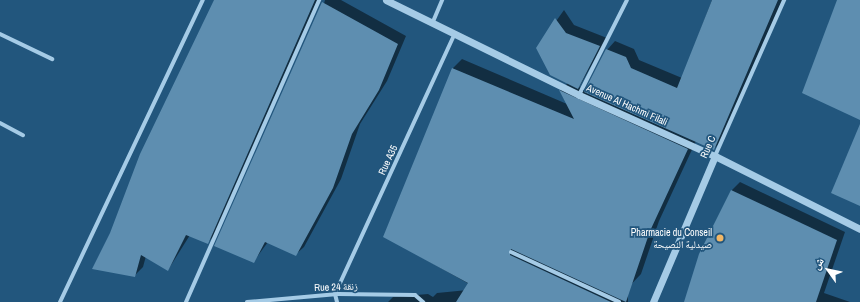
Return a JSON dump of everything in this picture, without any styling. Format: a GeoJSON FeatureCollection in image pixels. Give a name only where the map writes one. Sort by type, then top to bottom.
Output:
{"type":"FeatureCollection","features":[{"type":"Feature","properties":{"kind":"street"},"geometry":{"type":"LineString","coordinates":[[60,302],[203,0]]}},
{"type":"Feature","properties":{"kind":"street"},"geometry":{"type":"LineString","coordinates":[[186,302],[319,0]]}},
{"type":"Feature","properties":{"kind":"street","name":"Avenue Al Hachmi Filali"},"geometry":{"type":"LineString","coordinates":[[386,0],[432,24],[456,33],[579,95],[715,156],[860,228]]}},
{"type":"Feature","properties":{"kind":"street"},"geometry":{"type":"LineString","coordinates":[[432,24],[442,0]]}},
{"type":"Feature","properties":{"kind":"street"},"geometry":{"type":"LineString","coordinates":[[579,95],[627,0]]}},
{"type":"Feature","properties":{"kind":"street","name":"Rue C"},"geometry":{"type":"LineString","coordinates":[[653,302],[715,156],[784,0]]}},
{"type":"Feature","properties":{"kind":"street","name":"Rue A35"},"geometry":{"type":"LineString","coordinates":[[335,294],[456,33]]}},
{"type":"Feature","properties":{"kind":"street"},"geometry":{"type":"LineString","coordinates":[[0,34],[52,59]]}},
{"type":"Feature","properties":{"kind":"street"},"geometry":{"type":"LineString","coordinates":[[0,123],[23,135]]}},
{"type":"Feature","properties":{"kind":"street"},"geometry":{"type":"LineString","coordinates":[[511,252],[619,302]]}},
{"type":"Feature","properties":{"kind":"street"},"geometry":{"type":"LineString","coordinates":[[335,294],[337,302]]}},
{"type":"Feature","properties":{"kind":"street","name":"Rue 24 زنقة"},"geometry":{"type":"LineString","coordinates":[[247,302],[335,294],[414,295],[423,302]]}},
{"type":"Feature","properties":{"kind":"building"},"geometry":{"type":"Polygon","coordinates":[[[214,0],[315,0],[208,244],[186,235],[168,271],[141,255],[135,277],[92,269],[110,233],[140,154],[214,0]]]}},
{"type":"Feature","properties":{"kind":"building"},"geometry":{"type":"Polygon","coordinates":[[[712,0],[778,0],[714,150],[584,92],[606,49],[626,57],[631,68],[677,88],[712,0]]]}},
{"type":"Feature","properties":{"kind":"building"},"geometry":{"type":"Polygon","coordinates":[[[837,0],[860,0],[860,120],[802,93],[837,0]]]}},
{"type":"Feature","properties":{"kind":"building"},"geometry":{"type":"Polygon","coordinates":[[[322,2],[398,44],[379,90],[352,134],[333,188],[296,256],[265,242],[254,263],[214,246],[322,2]]]}},
{"type":"Feature","properties":{"kind":"building"},"geometry":{"type":"Polygon","coordinates":[[[555,18],[566,33],[600,46],[578,89],[550,75],[536,48],[555,18]]]}},
{"type":"Feature","properties":{"kind":"building"},"geometry":{"type":"Polygon","coordinates":[[[452,68],[574,119],[559,90],[688,149],[650,231],[626,302],[511,249],[510,255],[611,302],[456,302],[468,283],[383,237],[452,68]]]}},
{"type":"Feature","properties":{"kind":"building"},"geometry":{"type":"Polygon","coordinates":[[[860,124],[860,206],[831,193],[860,124]]]}},
{"type":"Feature","properties":{"kind":"building"},"geometry":{"type":"Polygon","coordinates":[[[731,190],[837,240],[816,302],[684,302],[699,254],[731,190]]]}},
{"type":"Feature","properties":{"kind":"place","name":"Pharmacie du Conseil صيدلية النصيحة"},"geometry":{"type":"Point","coordinates":[720,238]}}]}
